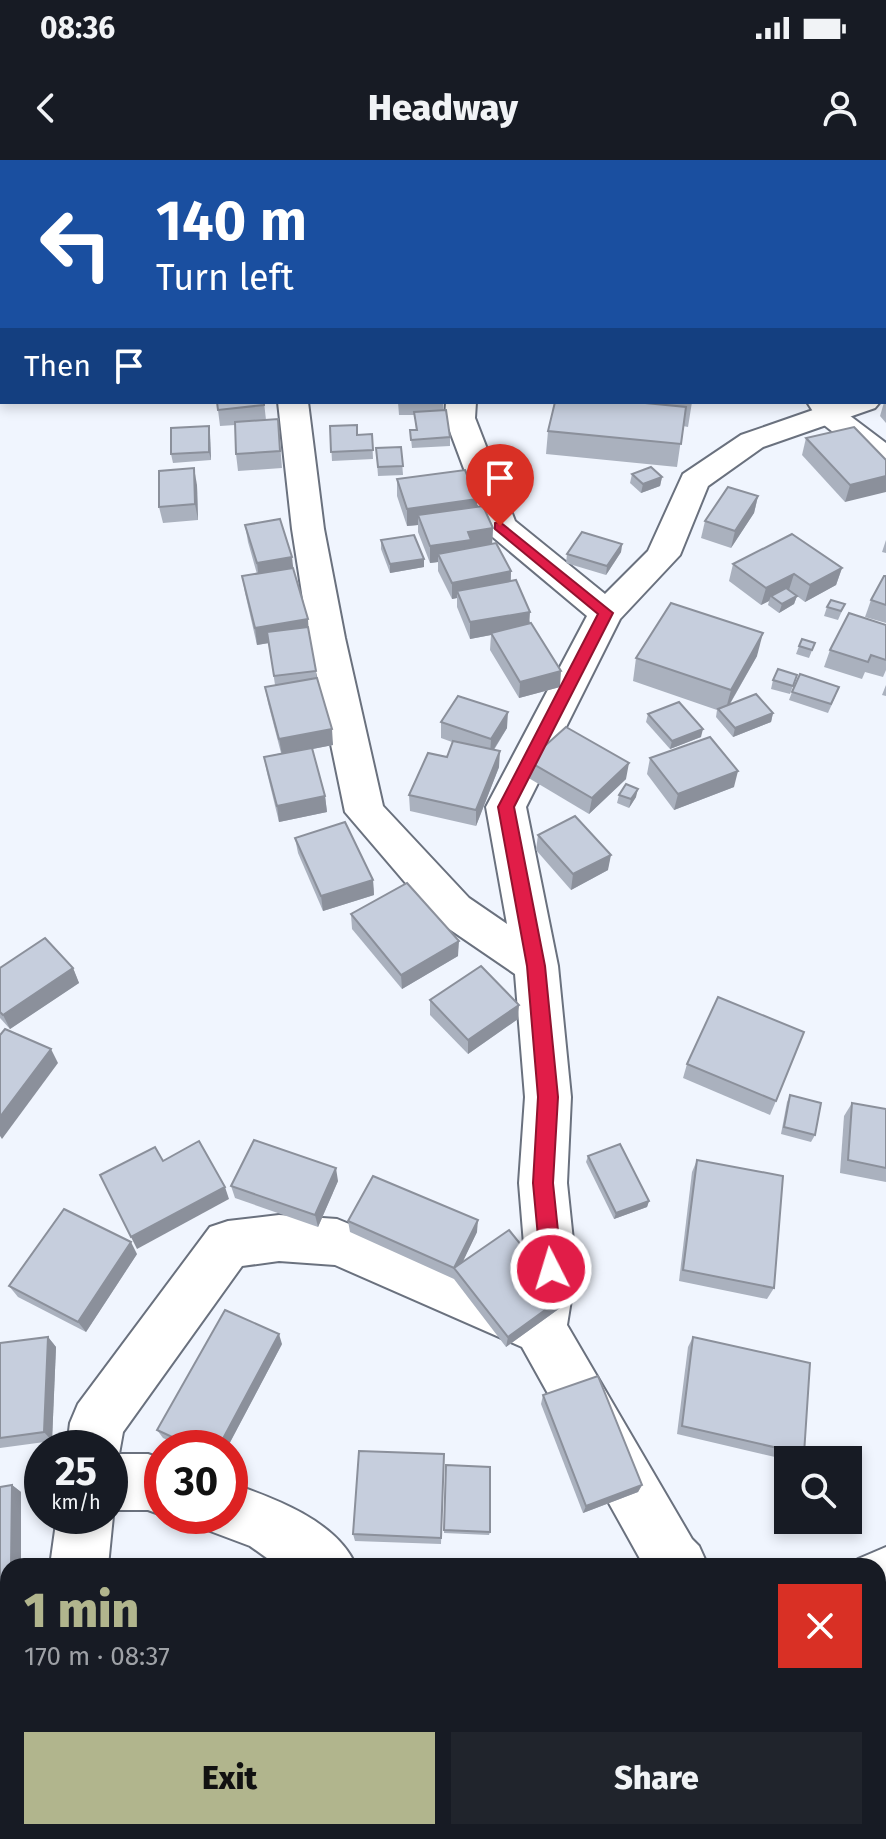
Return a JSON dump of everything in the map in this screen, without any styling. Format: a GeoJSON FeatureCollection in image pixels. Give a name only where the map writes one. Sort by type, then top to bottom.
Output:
{"type":"FeatureCollection","features":[{"type":"Feature","properties":{"kind":"street"},"geometry":{"type":"LineString","coordinates":[[293,404],[308,529],[327,638],[365,812],[454,910],[536,966]]}},
{"type":"Feature","properties":{"kind":"street"},"geometry":{"type":"LineString","coordinates":[[461,404],[460,418],[500,526],[606,613]]}},
{"type":"Feature","properties":{"kind":"street"},"geometry":{"type":"LineString","coordinates":[[540,1329],[551,1269],[543,1183],[548,1097],[536,966],[506,807],[606,613],[663,555],[694,481],[752,441],[826,408],[852,404]]}},
{"type":"Feature","properties":{"kind":"street"},"geometry":{"type":"LineString","coordinates":[[826,408],[886,458]]}},
{"type":"Feature","properties":{"kind":"street"},"geometry":{"type":"LineString","coordinates":[[96,1430],[97,1423],[228,1244],[279,1238],[337,1242],[540,1329],[673,1558]]}},
{"type":"Feature","properties":{"kind":"street"},"geometry":{"type":"LineString","coordinates":[[248,1517],[267,1524],[316,1558]]}},
{"type":"Feature","properties":{"kind":"street"},"geometry":{"type":"LineString","coordinates":[[80,1558],[83,1534]]}},
{"type":"Feature","properties":{"kind":"building"},"geometry":{"type":"Polygon","coordinates":[[[217,404],[264,404],[264,405],[218,410],[217,404]]]}},
{"type":"Feature","properties":{"kind":"building"},"geometry":{"type":"Polygon","coordinates":[[[555,404],[686,407],[681,444],[548,431],[555,404]]]}},
{"type":"Feature","properties":{"kind":"building"},"geometry":{"type":"Polygon","coordinates":[[[446,410],[450,437],[411,440],[410,430],[417,430],[414,412],[446,410]]]}},
{"type":"Feature","properties":{"kind":"building"},"geometry":{"type":"Polygon","coordinates":[[[278,419],[280,451],[236,454],[235,422],[278,419]]]}},
{"type":"Feature","properties":{"kind":"building"},"geometry":{"type":"Polygon","coordinates":[[[357,425],[357,435],[372,434],[373,450],[331,452],[330,426],[357,425]]]}},
{"type":"Feature","properties":{"kind":"building"},"geometry":{"type":"Polygon","coordinates":[[[209,426],[209,452],[171,454],[171,428],[209,426]]]}},
{"type":"Feature","properties":{"kind":"building"},"geometry":{"type":"Polygon","coordinates":[[[854,427],[886,460],[886,476],[850,485],[806,438],[854,427]]]}},
{"type":"Feature","properties":{"kind":"building"},"geometry":{"type":"Polygon","coordinates":[[[401,447],[403,466],[378,467],[376,448],[401,447]]]}},
{"type":"Feature","properties":{"kind":"building"},"geometry":{"type":"Polygon","coordinates":[[[651,467],[662,477],[643,484],[632,474],[651,467]]]}},
{"type":"Feature","properties":{"kind":"building"},"geometry":{"type":"Polygon","coordinates":[[[194,468],[195,504],[159,507],[159,471],[194,468]]]}},
{"type":"Feature","properties":{"kind":"building"},"geometry":{"type":"Polygon","coordinates":[[[465,470],[477,499],[407,509],[397,479],[465,470]]]}},
{"type":"Feature","properties":{"kind":"building"},"geometry":{"type":"Polygon","coordinates":[[[728,487],[758,496],[735,531],[705,521],[728,487]]]}},
{"type":"Feature","properties":{"kind":"building"},"geometry":{"type":"Polygon","coordinates":[[[483,506],[493,528],[468,532],[471,540],[430,546],[418,515],[483,506]]]}},
{"type":"Feature","properties":{"kind":"building"},"geometry":{"type":"Polygon","coordinates":[[[280,519],[292,557],[257,563],[245,525],[280,519]]]}},
{"type":"Feature","properties":{"kind":"building"},"geometry":{"type":"Polygon","coordinates":[[[582,532],[622,544],[607,566],[567,554],[582,532]]]}},
{"type":"Feature","properties":{"kind":"building"},"geometry":{"type":"Polygon","coordinates":[[[792,534],[842,568],[810,585],[794,574],[766,588],[733,564],[792,534]]]}},
{"type":"Feature","properties":{"kind":"building"},"geometry":{"type":"Polygon","coordinates":[[[414,535],[424,559],[390,564],[381,540],[414,535]]]}},
{"type":"Feature","properties":{"kind":"building"},"geometry":{"type":"Polygon","coordinates":[[[496,543],[511,571],[452,583],[438,554],[496,543]]]}},
{"type":"Feature","properties":{"kind":"building"},"geometry":{"type":"Polygon","coordinates":[[[293,568],[308,619],[255,628],[242,576],[293,568]]]}},
{"type":"Feature","properties":{"kind":"building"},"geometry":{"type":"Polygon","coordinates":[[[886,576],[886,605],[871,600],[886,576]]]}},
{"type":"Feature","properties":{"kind":"building"},"geometry":{"type":"Polygon","coordinates":[[[516,580],[530,612],[470,622],[457,591],[516,580]]]}},
{"type":"Feature","properties":{"kind":"building"},"geometry":{"type":"Polygon","coordinates":[[[786,588],[797,596],[782,604],[771,596],[786,588]]]}},
{"type":"Feature","properties":{"kind":"building"},"geometry":{"type":"Polygon","coordinates":[[[831,600],[845,604],[841,611],[827,607],[831,600]]]}},
{"type":"Feature","properties":{"kind":"building"},"geometry":{"type":"Polygon","coordinates":[[[671,603],[763,633],[731,690],[636,658],[671,603]]]}},
{"type":"Feature","properties":{"kind":"building"},"geometry":{"type":"Polygon","coordinates":[[[849,613],[886,625],[886,660],[871,655],[868,662],[830,650],[849,613]]]}},
{"type":"Feature","properties":{"kind":"building"},"geometry":{"type":"Polygon","coordinates":[[[531,623],[561,671],[520,682],[491,633],[531,623]]]}},
{"type":"Feature","properties":{"kind":"building"},"geometry":{"type":"Polygon","coordinates":[[[308,627],[316,671],[274,676],[267,632],[308,627]]]}},
{"type":"Feature","properties":{"kind":"building"},"geometry":{"type":"Polygon","coordinates":[[[802,639],[815,643],[812,650],[799,646],[802,639]]]}},
{"type":"Feature","properties":{"kind":"building"},"geometry":{"type":"Polygon","coordinates":[[[778,669],[797,675],[793,686],[773,680],[778,669]]]}},
{"type":"Feature","properties":{"kind":"building"},"geometry":{"type":"Polygon","coordinates":[[[800,674],[839,687],[831,704],[792,692],[800,674]]]}},
{"type":"Feature","properties":{"kind":"building"},"geometry":{"type":"Polygon","coordinates":[[[317,678],[332,729],[279,739],[265,687],[317,678]]]}},
{"type":"Feature","properties":{"kind":"building"},"geometry":{"type":"Polygon","coordinates":[[[756,694],[773,713],[735,728],[718,709],[756,694]]]}},
{"type":"Feature","properties":{"kind":"building"},"geometry":{"type":"Polygon","coordinates":[[[458,696],[508,712],[491,739],[441,722],[458,696]]]}},
{"type":"Feature","properties":{"kind":"building"},"geometry":{"type":"Polygon","coordinates":[[[679,702],[703,729],[672,741],[648,714],[679,702]]]}},
{"type":"Feature","properties":{"kind":"building"},"geometry":{"type":"Polygon","coordinates":[[[566,727],[629,763],[592,798],[528,761],[566,727]]]}},
{"type":"Feature","properties":{"kind":"building"},"geometry":{"type":"Polygon","coordinates":[[[710,737],[738,771],[678,794],[650,758],[710,737]]]}},
{"type":"Feature","properties":{"kind":"building"},"geometry":{"type":"Polygon","coordinates":[[[453,741],[500,751],[476,810],[409,795],[428,753],[447,757],[453,741]]]}},
{"type":"Feature","properties":{"kind":"building"},"geometry":{"type":"Polygon","coordinates":[[[312,748],[325,796],[277,806],[264,757],[312,748]]]}},
{"type":"Feature","properties":{"kind":"building"},"geometry":{"type":"Polygon","coordinates":[[[626,784],[638,789],[631,799],[619,795],[626,784]]]}},
{"type":"Feature","properties":{"kind":"building"},"geometry":{"type":"Polygon","coordinates":[[[575,816],[611,855],[573,874],[538,835],[575,816]]]}},
{"type":"Feature","properties":{"kind":"building"},"geometry":{"type":"Polygon","coordinates":[[[345,822],[373,880],[321,896],[295,838],[345,822]]]}},
{"type":"Feature","properties":{"kind":"building"},"geometry":{"type":"Polygon","coordinates":[[[407,883],[459,941],[401,975],[351,914],[407,883]]]}},
{"type":"Feature","properties":{"kind":"building"},"geometry":{"type":"Polygon","coordinates":[[[45,938],[73,968],[3,1015],[0,1012],[0,968],[45,938]]]}},
{"type":"Feature","properties":{"kind":"building"},"geometry":{"type":"Polygon","coordinates":[[[481,966],[519,1005],[468,1040],[430,1000],[481,966]]]}},
{"type":"Feature","properties":{"kind":"building"},"geometry":{"type":"Polygon","coordinates":[[[718,997],[804,1032],[776,1101],[687,1064],[718,997]]]}},
{"type":"Feature","properties":{"kind":"building"},"geometry":{"type":"Polygon","coordinates":[[[5,1029],[51,1049],[0,1117],[0,1035],[5,1029]]]}},
{"type":"Feature","properties":{"kind":"building"},"geometry":{"type":"Polygon","coordinates":[[[790,1095],[821,1103],[815,1135],[784,1127],[790,1095]]]}},
{"type":"Feature","properties":{"kind":"building"},"geometry":{"type":"Polygon","coordinates":[[[852,1103],[886,1109],[886,1168],[848,1160],[852,1103]]]}},
{"type":"Feature","properties":{"kind":"building"},"geometry":{"type":"Polygon","coordinates":[[[254,1140],[336,1168],[315,1215],[231,1186],[254,1140]]]}},
{"type":"Feature","properties":{"kind":"building"},"geometry":{"type":"Polygon","coordinates":[[[199,1141],[225,1187],[131,1237],[100,1175],[155,1147],[163,1161],[199,1141]]]}},
{"type":"Feature","properties":{"kind":"building"},"geometry":{"type":"Polygon","coordinates":[[[620,1144],[649,1201],[616,1213],[588,1156],[620,1144]]]}},
{"type":"Feature","properties":{"kind":"building"},"geometry":{"type":"Polygon","coordinates":[[[697,1160],[783,1176],[774,1288],[683,1270],[697,1160]]]}},
{"type":"Feature","properties":{"kind":"building"},"geometry":{"type":"Polygon","coordinates":[[[373,1176],[478,1220],[454,1268],[348,1221],[373,1176]]]}},
{"type":"Feature","properties":{"kind":"building"},"geometry":{"type":"Polygon","coordinates":[[[64,1209],[131,1242],[78,1322],[9,1286],[64,1209]]]}},
{"type":"Feature","properties":{"kind":"building"},"geometry":{"type":"Polygon","coordinates":[[[509,1230],[563,1297],[508,1337],[454,1268],[509,1230]]]}},
{"type":"Feature","properties":{"kind":"building"},"geometry":{"type":"Polygon","coordinates":[[[225,1310],[279,1334],[228,1430],[157,1430],[225,1310]]]}},
{"type":"Feature","properties":{"kind":"building"},"geometry":{"type":"Polygon","coordinates":[[[48,1337],[44,1430],[24,1430],[24,1435],[0,1438],[0,1343],[48,1337]]]}},
{"type":"Feature","properties":{"kind":"building"},"geometry":{"type":"Polygon","coordinates":[[[693,1337],[810,1363],[805,1446],[774,1447],[682,1426],[693,1337]]]}},
{"type":"Feature","properties":{"kind":"building"},"geometry":{"type":"Polygon","coordinates":[[[598,1376],[642,1485],[586,1506],[543,1395],[598,1376]]]}},
{"type":"Feature","properties":{"kind":"building"},"geometry":{"type":"Polygon","coordinates":[[[359,1451],[444,1454],[441,1538],[353,1534],[359,1451]]]}},
{"type":"Feature","properties":{"kind":"building"},"geometry":{"type":"Polygon","coordinates":[[[446,1465],[490,1467],[490,1532],[444,1530],[446,1465]]]}},
{"type":"Feature","properties":{"kind":"building"},"geometry":{"type":"Polygon","coordinates":[[[12,1485],[11,1558],[0,1558],[0,1487],[12,1485]]]}},
{"type":"Feature","properties":{"kind":"route"},"geometry":{"type":"LineString","coordinates":[[500,526],[606,613],[506,807],[536,966],[548,1097],[543,1183],[551,1269]]}}]}
